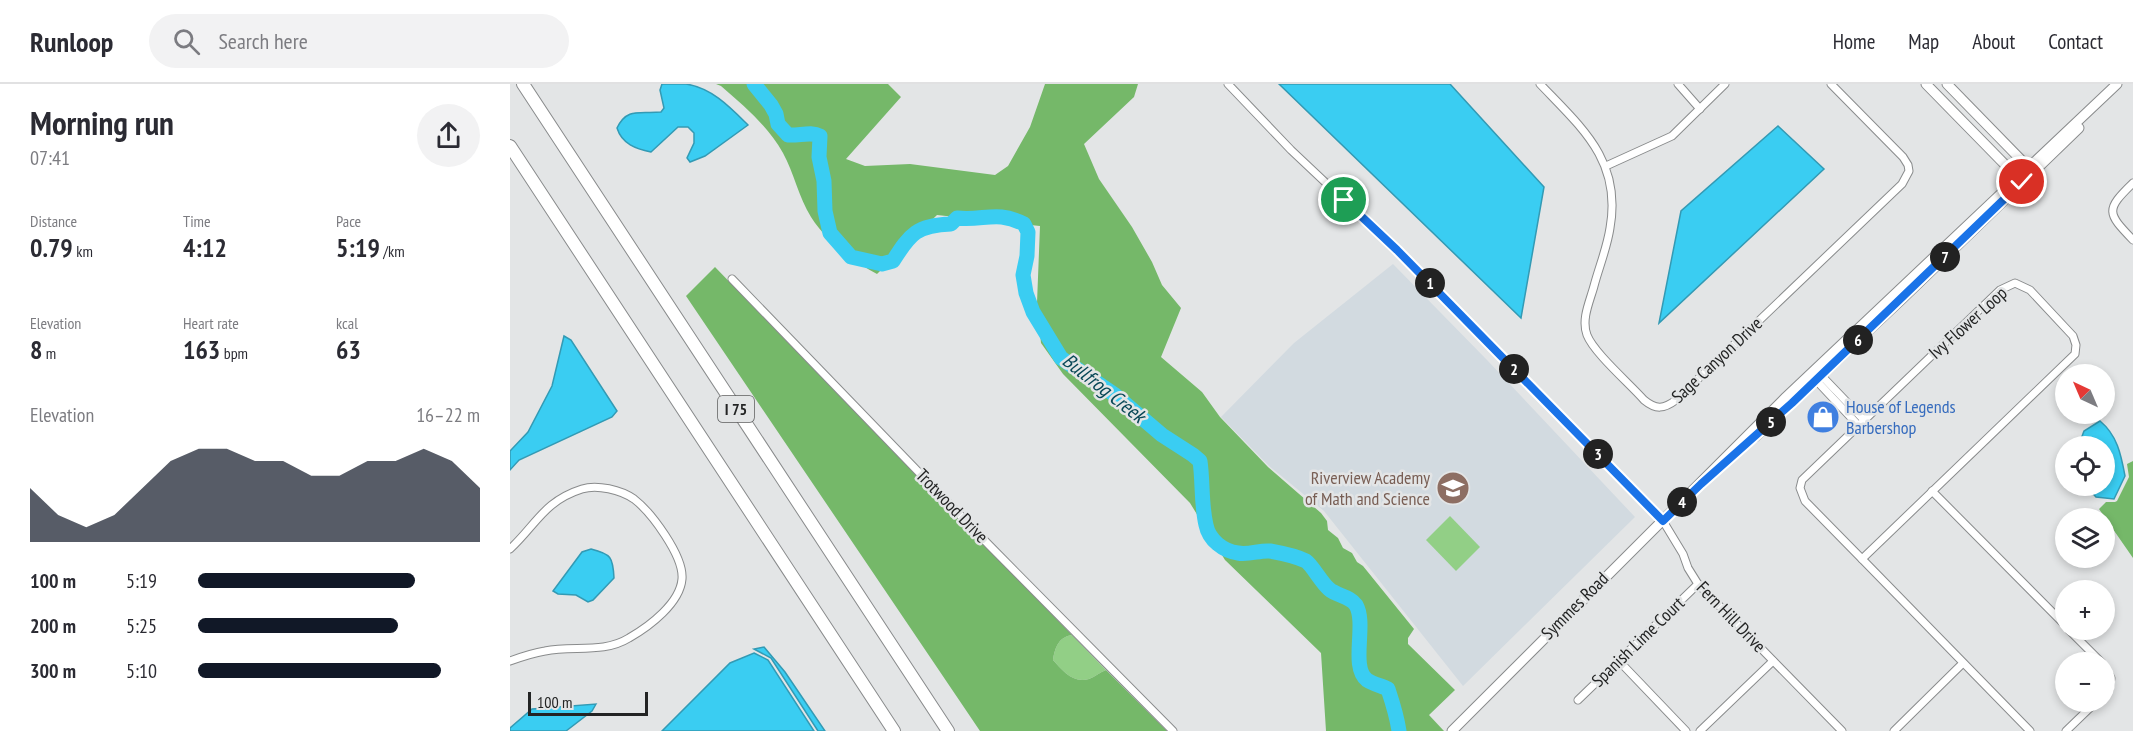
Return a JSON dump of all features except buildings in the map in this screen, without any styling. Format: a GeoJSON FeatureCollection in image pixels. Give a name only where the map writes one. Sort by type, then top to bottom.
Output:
{"type":"FeatureCollection","features":[{"type":"Feature","properties":{"kind":"highway","name":"I 75"},"geometry":{"type":"LineString","coordinates":[[524,86],[948,731]]}},
{"type":"Feature","properties":{"kind":"highway","name":"I 75"},"geometry":{"type":"LineString","coordinates":[[510,146],[894,731]]}},
{"type":"Feature","properties":{"kind":"street","name":"Fern Hill Drive"},"geometry":{"type":"LineString","coordinates":[[1228,84],[1291,150],[1397,250],[1663,521],[1698,584],[1842,731]]}},
{"type":"Feature","properties":{"kind":"street","name":"Sage Canyon Drive"},"geometry":{"type":"LineString","coordinates":[[1540,84],[1589,137],[1606,166],[1612,196],[1611,220],[1585,317],[1586,333],[1595,347],[1644,400],[1651,406],[1665,408],[1902,184],[1906,177],[1908,165],[1903,157],[1832,84]]}},
{"type":"Feature","properties":{"kind":"street"},"geometry":{"type":"LineString","coordinates":[[1678,84],[1700,109]]}},
{"type":"Feature","properties":{"kind":"street"},"geometry":{"type":"LineString","coordinates":[[1606,166],[1672,136],[1725,84]]}},
{"type":"Feature","properties":{"kind":"street"},"geometry":{"type":"LineString","coordinates":[[1926,84],[2020,179]]}},
{"type":"Feature","properties":{"kind":"street"},"geometry":{"type":"LineString","coordinates":[[1947,84],[2030,170]]}},
{"type":"Feature","properties":{"kind":"street","name":"Symmes Road"},"geometry":{"type":"LineString","coordinates":[[2030,170],[2117,84]]}},
{"type":"Feature","properties":{"kind":"street","name":"Symmes Road"},"geometry":{"type":"LineString","coordinates":[[1452,731],[1556,625],[1701,484],[2020,179],[2124,84]]}},
{"type":"Feature","properties":{"kind":"street"},"geometry":{"type":"LineString","coordinates":[[2133,183],[2117,198],[2112,212],[2116,222],[2133,240]]}},
{"type":"Feature","properties":{"kind":"street","name":"Trotwood Drive"},"geometry":{"type":"LineString","coordinates":[[732,279],[1173,731]]}},
{"type":"Feature","properties":{"kind":"street","name":"Ivy Flower Loop"},"geometry":{"type":"LineString","coordinates":[[1862,559],[2075,354],[2076,345],[2073,336],[2030,290],[2015,283],[2004,286],[1804,477],[1800,488],[1804,501],[2030,731]]}},
{"type":"Feature","properties":{"kind":"street"},"geometry":{"type":"LineString","coordinates":[[1816,375],[1861,422]]}},
{"type":"Feature","properties":{"kind":"street"},"geometry":{"type":"LineString","coordinates":[[510,549],[535,520],[563,496],[584,488],[611,489],[633,498],[648,513],[677,554],[683,577],[676,599],[628,639],[598,648],[546,650],[510,661]]}},
{"type":"Feature","properties":{"kind":"street"},"geometry":{"type":"LineString","coordinates":[[1932,491],[2055,615]]}},
{"type":"Feature","properties":{"kind":"street","name":"Spanish Lime Court"},"geometry":{"type":"LineString","coordinates":[[1578,700],[1698,584]]}},
{"type":"Feature","properties":{"kind":"street"},"geometry":{"type":"LineString","coordinates":[[2079,640],[2091,652]]}},
{"type":"Feature","properties":{"kind":"street"},"geometry":{"type":"LineString","coordinates":[[1619,661],[1686,731]]}},
{"type":"Feature","properties":{"kind":"street"},"geometry":{"type":"LineString","coordinates":[[1700,731],[1773,661]]}},
{"type":"Feature","properties":{"kind":"street"},"geometry":{"type":"LineString","coordinates":[[1894,731],[1962,664]]}},
{"type":"Feature","properties":{"kind":"street"},"geometry":{"type":"LineString","coordinates":[[2066,731],[2086,712]]}},
{"type":"Feature","properties":{"kind":"shaded area","name":"Riverview Academy of Math and Science"},"geometry":{"type":"Polygon","coordinates":[[[1393,264],[1635,517],[1463,686],[1324,511],[1269,466],[1221,417],[1294,343],[1393,264]]]}},
{"type":"Feature","properties":{"kind":"green space"},"geometry":{"type":"Polygon","coordinates":[[[716,84],[888,84],[901,97],[846,159],[865,166],[910,164],[995,175],[1008,166],[1030,127],[1045,84],[1138,84],[1134,97],[1084,144],[1099,179],[1132,227],[1162,285],[1181,308],[1161,357],[1202,392],[1220,417],[1268,467],[1321,513],[1327,521],[1328,530],[1338,538],[1343,548],[1352,553],[1357,562],[1363,566],[1414,629],[1408,638],[1408,644],[1455,690],[1429,715],[1444,731],[1326,731],[1321,653],[1225,560],[1190,503],[1063,374],[1041,343],[1037,303],[1040,226],[937,215],[877,274],[849,256],[817,226],[807,210],[777,143],[747,109],[716,84]]]}},
{"type":"Feature","properties":{"kind":"green space"},"geometry":{"type":"Polygon","coordinates":[[[715,267],[1072,635],[1061,640],[1055,651],[1053,660],[1060,668],[1078,680],[1091,678],[1106,670],[1167,731],[980,731],[686,296],[715,267]]]}},
{"type":"Feature","properties":{"kind":"green space"},"geometry":{"type":"Polygon","coordinates":[[[2133,461],[2133,558],[2115,532],[2115,508],[2100,508],[2106,502],[2117,501],[2129,477],[2127,464],[2133,461]]]}},
{"type":"Feature","properties":{"kind":"green space"},"geometry":{"type":"Polygon","coordinates":[[[1450,516],[1480,547],[1456,571],[1426,540],[1450,516]]]}},
{"type":"Feature","properties":{"kind":"green space"},"geometry":{"type":"Polygon","coordinates":[[[1072,635],[1106,670],[1091,678],[1078,680],[1060,668],[1053,660],[1055,651],[1061,640],[1072,635]]]}},
{"type":"Feature","properties":{"kind":"water"},"geometry":{"type":"Polygon","coordinates":[[[662,84],[686,84],[704,90],[720,99],[748,125],[705,156],[690,162],[687,158],[694,143],[694,133],[688,127],[678,127],[651,152],[635,147],[622,138],[617,128],[621,121],[630,114],[661,112],[664,108],[660,90],[662,84]]]}},
{"type":"Feature","properties":{"kind":"water"},"geometry":{"type":"Polygon","coordinates":[[[1279,84],[1450,84],[1544,187],[1521,318],[1279,84]]]}},
{"type":"Feature","properties":{"kind":"water"},"geometry":{"type":"Polygon","coordinates":[[[1778,126],[1824,169],[1659,323],[1681,211],[1778,126]]]}},
{"type":"Feature","properties":{"kind":"water"},"geometry":{"type":"Polygon","coordinates":[[[564,336],[571,340],[617,411],[612,417],[519,460],[510,470],[510,451],[528,432],[552,386],[564,336]]]}},
{"type":"Feature","properties":{"kind":"water"},"geometry":{"type":"Polygon","coordinates":[[[2095,424],[2104,424],[2113,436],[2082,436],[2084,431],[2095,424]]]}},
{"type":"Feature","properties":{"kind":"water"},"geometry":{"type":"Polygon","coordinates":[[[2115,441],[2125,476],[2114,499],[2096,497],[2115,496],[2115,441]]]}},
{"type":"Feature","properties":{"kind":"water"},"geometry":{"type":"Polygon","coordinates":[[[591,549],[610,558],[614,578],[593,600],[588,602],[576,595],[558,594],[553,591],[582,552],[591,549]]]}},
{"type":"Feature","properties":{"kind":"water"},"geometry":{"type":"Polygon","coordinates":[[[764,647],[785,672],[825,731],[818,731],[771,658],[754,649],[764,647]]]}},
{"type":"Feature","properties":{"kind":"water"},"geometry":{"type":"Polygon","coordinates":[[[754,653],[768,660],[814,731],[662,731],[730,663],[754,653]]]}},
{"type":"Feature","properties":{"kind":"water"},"geometry":{"type":"Polygon","coordinates":[[[596,704],[592,711],[566,731],[510,731],[510,728],[532,709],[596,704]]]}},
{"type":"Feature","properties":{"kind":"waterway","name":"Bullfrog Creek"},"geometry":{"type":"LineString","coordinates":[[754,84],[771,105],[778,124],[788,135],[820,136],[819,157],[830,233],[851,257],[882,264],[893,261],[904,244],[916,233],[930,226],[951,224],[957,218],[998,217],[1024,224],[1028,232],[1023,275],[1026,293],[1033,312],[1061,358],[1115,395],[1162,435],[1200,461],[1206,525],[1210,535],[1218,544],[1238,553],[1270,551],[1302,559],[1329,589],[1356,605],[1360,623],[1359,656],[1362,674],[1367,680],[1388,689],[1399,731]]}},
{"type":"Feature","properties":{"kind":"place","name":"House of Legends Barbershop"},"geometry":{"type":"Point","coordinates":[1823,417]}},
{"type":"Feature","properties":{"kind":"place","name":"Riverview Academy of Math and Science"},"geometry":{"type":"Point","coordinates":[1453,488]}},
{"type":"Feature","properties":{"kind":"route"},"geometry":{"type":"LineString","coordinates":[[1344,200],[1397,250],[1663,521],[1792,403],[2022,182]]}}]}
